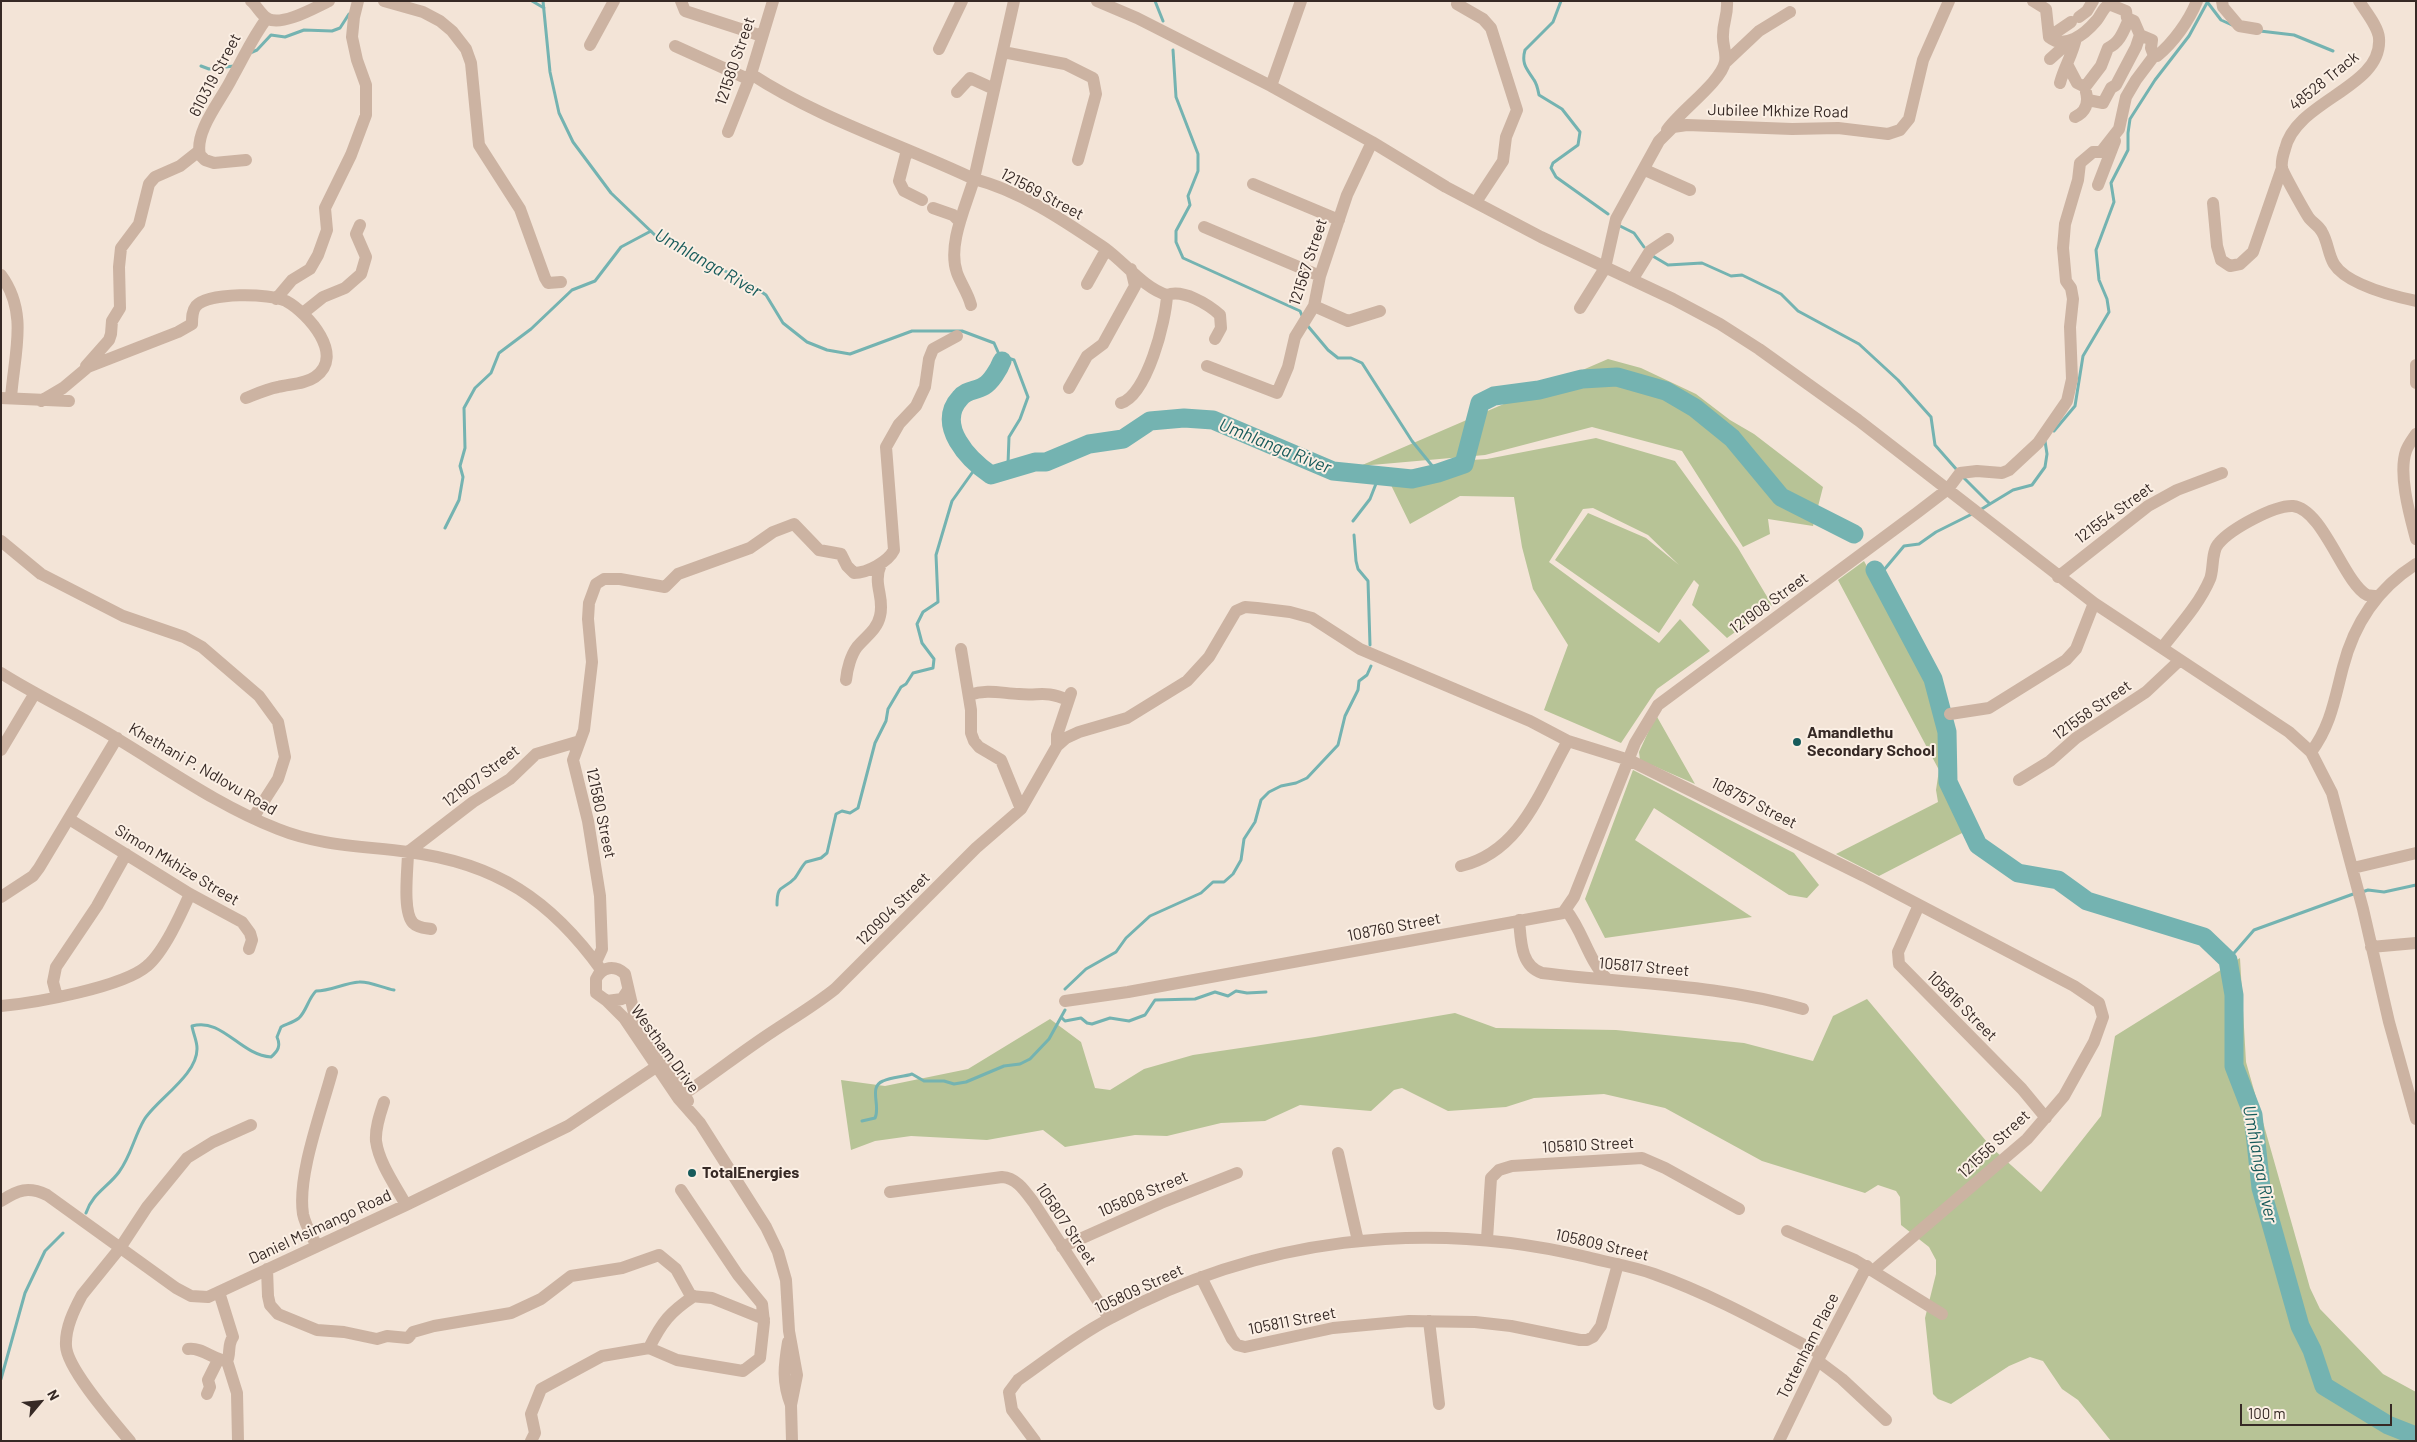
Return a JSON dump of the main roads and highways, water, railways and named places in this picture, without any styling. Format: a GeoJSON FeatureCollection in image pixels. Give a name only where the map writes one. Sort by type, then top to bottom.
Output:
{"type":"FeatureCollection","features":[{"type":"Feature","properties":{"kind":"waterway"},"geometry":{"type":"LineString","coordinates":[[532,1],[544,8]]}},
{"type":"Feature","properties":{"kind":"waterway","name":"Umhlanga River"},"geometry":{"type":"LineString","coordinates":[[543,1],[550,72],[559,113],[573,142],[611,193],[658,238],[697,256],[753,286],[766,295],[783,323],[807,342],[827,350],[850,354],[912,331],[962,331],[994,343],[1002,361],[1008,358],[1014,360],[1028,397],[1020,419],[1009,437],[1008,464],[1016,467]]}},
{"type":"Feature","properties":{"kind":"waterway"},"geometry":{"type":"LineString","coordinates":[[1155,1],[1163,21]]}},
{"type":"Feature","properties":{"kind":"waterway"},"geometry":{"type":"LineString","coordinates":[[1561,1],[1553,22],[1525,50],[1524,63],[1536,83],[1539,95],[1562,109],[1580,132],[1578,145],[1553,163],[1551,168],[1556,177],[1608,214]]}},
{"type":"Feature","properties":{"kind":"waterway"},"geometry":{"type":"LineString","coordinates":[[2054,431],[2075,406],[2083,356],[2109,312],[2107,299],[2099,280],[2096,250],[2114,202],[2111,183],[2128,150],[2130,119],[2155,80],[2189,36],[2208,1]]}},
{"type":"Feature","properties":{"kind":"waterway"},"geometry":{"type":"LineString","coordinates":[[2208,3],[2221,20],[2232,25]]}},
{"type":"Feature","properties":{"kind":"waterway"},"geometry":{"type":"LineString","coordinates":[[250,53],[257,50],[271,35],[285,37],[304,30],[332,31],[340,28],[349,14]]}},
{"type":"Feature","properties":{"kind":"waterway"},"geometry":{"type":"LineString","coordinates":[[2260,31],[2294,35],[2333,51]]}},
{"type":"Feature","properties":{"kind":"waterway"},"geometry":{"type":"LineString","coordinates":[[1173,50],[1176,97],[1198,154],[1198,171],[1188,196],[1190,205],[1176,231],[1176,242],[1183,258],[1300,311],[1303,318]]}},
{"type":"Feature","properties":{"kind":"waterway"},"geometry":{"type":"LineString","coordinates":[[201,66],[209,69],[234,66]]}},
{"type":"Feature","properties":{"kind":"waterway"},"geometry":{"type":"LineString","coordinates":[[1620,226],[1634,233],[1644,247]]}},
{"type":"Feature","properties":{"kind":"waterway"},"geometry":{"type":"LineString","coordinates":[[445,528],[459,500],[463,477],[460,466],[465,448],[464,408],[475,388],[491,373],[499,353],[531,329],[572,290],[595,281],[621,247],[651,231]]}},
{"type":"Feature","properties":{"kind":"waterway"},"geometry":{"type":"LineString","coordinates":[[1651,255],[1668,265],[1702,263],[1731,276],[1742,275],[1781,294],[1798,311],[1859,344],[1898,380],[1931,417],[1935,445],[1957,470]]}},
{"type":"Feature","properties":{"kind":"waterway"},"geometry":{"type":"LineString","coordinates":[[1307,325],[1328,350],[1338,358],[1351,358],[1362,363],[1412,441],[1438,473]]}},
{"type":"Feature","properties":{"kind":"waterway","name":"Umhlanga River"},"geometry":{"type":"LineString","coordinates":[[1002,361],[987,384],[965,393],[960,398],[953,408],[951,419],[953,430],[965,451],[991,475],[1035,462],[1046,462],[1089,444],[1123,439],[1150,421],[1184,418],[1213,420],[1333,471],[1412,479],[1464,464],[1480,403],[1494,396],[1539,390],[1582,379],[1617,377],[1666,391],[1695,408],[1732,438],[1781,497],[1854,534]]}},
{"type":"Feature","properties":{"kind":"waterway"},"geometry":{"type":"LineString","coordinates":[[1980,510],[2013,490],[2032,485],[2045,467],[2047,454],[2045,441]]}},
{"type":"Feature","properties":{"kind":"waterway"},"geometry":{"type":"LineString","coordinates":[[777,905],[780,890],[795,878],[806,862],[821,858],[827,853],[836,814],[842,811],[850,813],[858,808],[875,743],[886,721],[888,709],[901,687],[906,684],[913,673],[933,668],[934,659],[922,643],[917,624],[923,612],[938,602],[936,555],[952,501],[977,466]]}},
{"type":"Feature","properties":{"kind":"waterway"},"geometry":{"type":"LineString","coordinates":[[1353,521],[1370,499],[1379,476]]}},
{"type":"Feature","properties":{"kind":"waterway"},"geometry":{"type":"LineString","coordinates":[[1963,477],[1990,504]]}},
{"type":"Feature","properties":{"kind":"waterway"},"geometry":{"type":"LineString","coordinates":[[1878,577],[1904,546],[1919,544],[1936,532],[1972,514]]}},
{"type":"Feature","properties":{"kind":"waterway"},"geometry":{"type":"LineString","coordinates":[[1354,535],[1358,569],[1368,581],[1370,645]]}},
{"type":"Feature","properties":{"kind":"waterway","name":"Umhlanga River"},"geometry":{"type":"LineString","coordinates":[[1875,570],[1933,679],[1947,732],[1948,782],[1978,845],[2018,873],[2058,880],[2087,901],[2204,937],[2228,960],[2234,995],[2234,1066],[2253,1115],[2261,1188],[2300,1326],[2312,1350],[2324,1386],[2388,1425],[2416,1436]]}},
{"type":"Feature","properties":{"kind":"waterway"},"geometry":{"type":"LineString","coordinates":[[1065,989],[1086,969],[1116,952],[1126,938],[1150,916],[1201,893],[1213,882],[1224,882],[1233,874],[1241,860],[1244,839],[1255,822],[1261,800],[1269,792],[1281,786],[1296,783],[1307,778],[1338,745],[1345,716],[1358,690],[1359,681],[1367,675],[1371,666]]}},
{"type":"Feature","properties":{"kind":"waterway"},"geometry":{"type":"LineString","coordinates":[[2362,892],[2368,890],[2384,892],[2416,885]]}},
{"type":"Feature","properties":{"kind":"waterway"},"geometry":{"type":"LineString","coordinates":[[2228,960],[2254,930],[2356,893]]}},
{"type":"Feature","properties":{"kind":"waterway"},"geometry":{"type":"LineString","coordinates":[[86,1213],[92,1201],[123,1166],[144,1120],[191,1068],[196,1058],[197,1048],[192,1026],[203,1025],[213,1027],[250,1050],[260,1055],[271,1057],[278,1048],[277,1037],[281,1027],[299,1018],[316,991],[359,982],[394,990]]}},
{"type":"Feature","properties":{"kind":"waterway"},"geometry":{"type":"LineString","coordinates":[[1062,1018],[1065,1021],[1081,1018],[1087,1023],[1092,1024],[1110,1018],[1129,1021],[1145,1015],[1155,1000],[1195,999],[1215,992],[1228,996],[1236,991],[1247,993],[1266,992]]}},
{"type":"Feature","properties":{"kind":"waterway"},"geometry":{"type":"LineString","coordinates":[[862,1121],[875,1118],[877,1108],[875,1092],[876,1088],[883,1081],[912,1074],[924,1081],[944,1081],[954,1084],[966,1082],[1004,1066],[1020,1064],[1030,1059],[1049,1039],[1065,1010]]}},
{"type":"Feature","properties":{"kind":"waterway"},"geometry":{"type":"LineString","coordinates":[[1,1379],[25,1293],[45,1251],[63,1233]]}},
{"type":"Feature","properties":{"kind":"place","name":"Amandlethu Secondary School"},"geometry":{"type":"Point","coordinates":[1797,742]}},
{"type":"Feature","properties":{"kind":"place","name":"TotalEnergies"},"geometry":{"type":"Point","coordinates":[692,1173]}}]}
